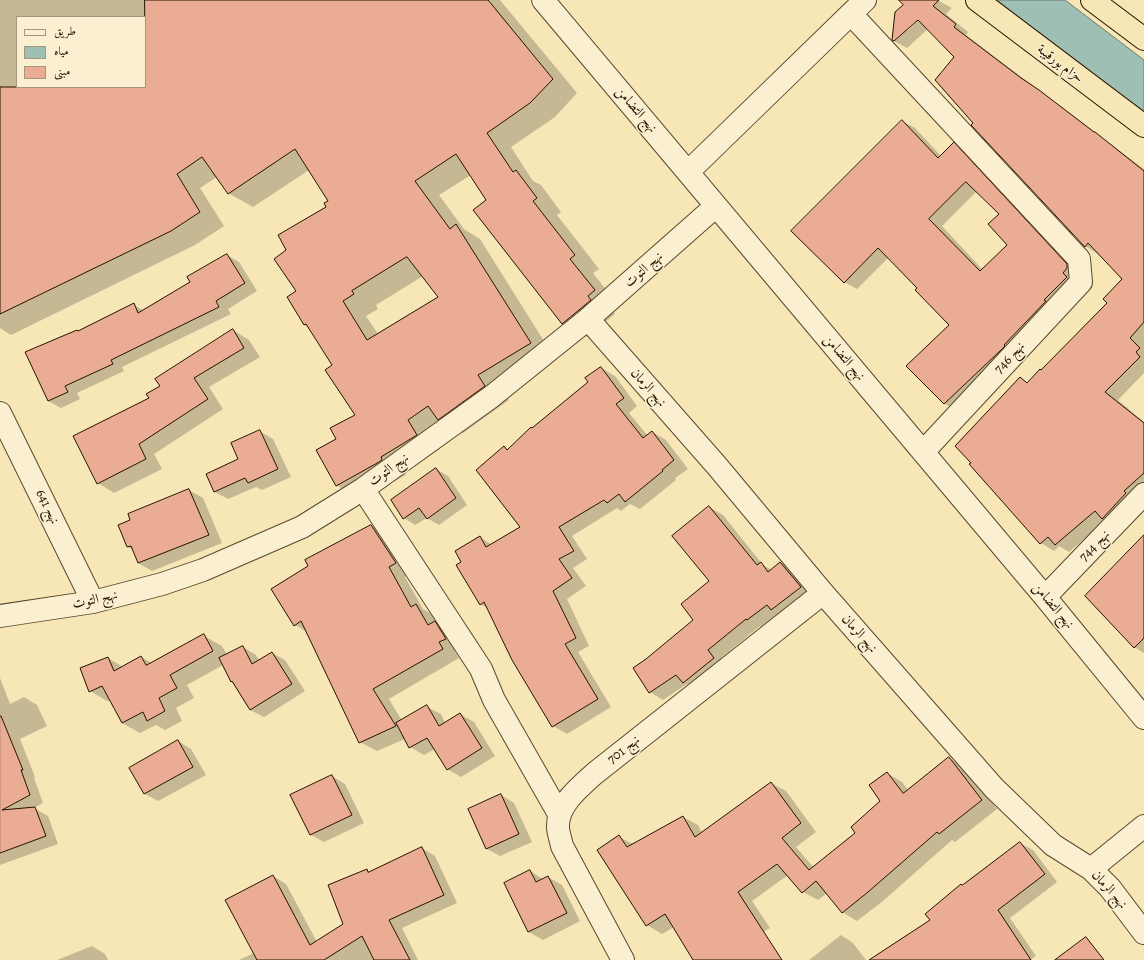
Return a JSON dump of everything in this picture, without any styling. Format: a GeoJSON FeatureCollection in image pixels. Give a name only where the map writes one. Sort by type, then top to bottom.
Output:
{"type":"FeatureCollection","features":[{"type":"Feature","properties":{"kind":"highway","name":"حزام بورقيبة"},"geometry":{"type":"LineString","coordinates":[[977,0],[1144,126]]}},
{"type":"Feature","properties":{"kind":"highway"},"geometry":{"type":"LineString","coordinates":[[1092,0],[1144,39]]}},
{"type":"Feature","properties":{"kind":"street","name":"نهج التضامن"},"geometry":{"type":"LineString","coordinates":[[543,0],[1045,597],[1144,718]]}},
{"type":"Feature","properties":{"kind":"street"},"geometry":{"type":"LineString","coordinates":[[688,172],[858,7]]}},
{"type":"Feature","properties":{"kind":"street","name":"نهج 746"},"geometry":{"type":"LineString","coordinates":[[858,7],[1079,259],[1081,282],[923,452]]}},
{"type":"Feature","properties":{"kind":"street","name":"نهج التوت"},"geometry":{"type":"LineString","coordinates":[[0,616],[93,602],[162,584],[238,556],[302,527],[363,489],[491,397],[588,319],[716,206]]}},
{"type":"Feature","properties":{"kind":"street","name":"نهج الرمان"},"geometry":{"type":"LineString","coordinates":[[588,319],[717,466],[823,593],[994,788],[1052,845],[1091,869],[1110,888],[1144,933]]}},
{"type":"Feature","properties":{"kind":"street","name":"نهج 641"},"geometry":{"type":"LineString","coordinates":[[0,413],[93,602]]}},
{"type":"Feature","properties":{"kind":"street"},"geometry":{"type":"LineString","coordinates":[[363,489],[481,669],[494,700],[559,814],[558,828],[562,846],[623,960]]}},
{"type":"Feature","properties":{"kind":"street","name":"نهج 744"},"geometry":{"type":"LineString","coordinates":[[1045,597],[1144,494]]}},
{"type":"Feature","properties":{"kind":"street","name":"نهج 701"},"geometry":{"type":"LineString","coordinates":[[559,814],[573,794],[594,774],[823,593]]}},
{"type":"Feature","properties":{"kind":"street"},"geometry":{"type":"LineString","coordinates":[[1091,869],[1144,826]]}},
{"type":"Feature","properties":{"kind":"water"},"geometry":{"type":"Polygon","coordinates":[[[997,0],[1065,0],[1144,60],[1144,111],[997,0]]]}},
{"type":"Feature","properties":{"kind":"building"},"geometry":{"type":"Polygon","coordinates":[[[145,0],[488,0],[553,79],[530,103],[487,133],[513,172],[516,170],[537,198],[533,201],[575,255],[570,259],[595,290],[588,296],[591,300],[562,324],[473,210],[486,200],[456,154],[415,181],[450,229],[456,224],[531,343],[478,375],[485,386],[438,420],[428,406],[408,420],[417,435],[381,457],[382,460],[379,462],[336,486],[316,450],[336,439],[330,428],[355,415],[325,370],[332,365],[306,324],[304,325],[287,297],[296,291],[274,259],[286,250],[278,235],[326,207],[324,203],[328,201],[295,149],[228,194],[202,157],[177,174],[200,212],[171,231],[0,314],[0,87],[146,88],[145,0]],[[407,257],[352,291],[354,294],[343,301],[367,340],[438,297],[407,257]]]}},
{"type":"Feature","properties":{"kind":"building"},"geometry":{"type":"Polygon","coordinates":[[[899,0],[939,0],[933,6],[956,24],[954,27],[1095,132],[1144,171],[1144,322],[1130,338],[1140,348],[1136,352],[1140,357],[1105,392],[1144,423],[1144,473],[1124,491],[1126,493],[1102,519],[1095,511],[1055,545],[1048,537],[1040,544],[969,464],[971,463],[955,446],[1020,377],[1027,383],[1040,369],[1041,370],[1107,303],[1103,299],[1122,279],[1088,243],[1085,247],[971,125],[973,123],[935,80],[954,57],[918,20],[894,41],[892,40],[895,12],[903,5],[899,0]]]}},
{"type":"Feature","properties":{"kind":"building"},"geometry":{"type":"Polygon","coordinates":[[[902,120],[938,158],[954,142],[1067,264],[1067,268],[1063,273],[1067,277],[1044,300],[1046,301],[1004,345],[1005,346],[944,404],[906,366],[949,325],[915,290],[917,288],[878,248],[844,283],[791,231],[902,120]],[[966,182],[929,219],[980,271],[1007,245],[988,224],[999,214],[966,182]]]}},
{"type":"Feature","properties":{"kind":"building"},"geometry":{"type":"Polygon","coordinates":[[[227,254],[245,283],[216,301],[219,307],[111,360],[113,364],[65,386],[68,392],[48,401],[25,352],[77,330],[78,331],[134,303],[138,313],[190,282],[187,277],[227,254]]]}},
{"type":"Feature","properties":{"kind":"building"},"geometry":{"type":"Polygon","coordinates":[[[233,329],[244,348],[194,378],[208,399],[139,444],[146,459],[97,484],[73,436],[149,398],[146,394],[160,386],[155,379],[233,329]]]}},
{"type":"Feature","properties":{"kind":"building"},"geometry":{"type":"Polygon","coordinates":[[[601,367],[624,398],[616,404],[643,438],[652,431],[674,460],[625,502],[619,494],[607,503],[604,500],[559,527],[574,551],[559,559],[572,578],[553,591],[576,638],[565,644],[598,699],[552,727],[512,660],[484,602],[480,605],[456,565],[461,562],[455,551],[480,536],[486,547],[520,527],[476,470],[504,446],[507,450],[531,427],[532,428],[588,382],[585,378],[601,367]]]}},
{"type":"Feature","properties":{"kind":"building"},"geometry":{"type":"Polygon","coordinates":[[[260,430],[278,469],[248,483],[245,478],[214,492],[206,474],[238,459],[231,443],[260,430]]]}},
{"type":"Feature","properties":{"kind":"building"},"geometry":{"type":"Polygon","coordinates":[[[436,468],[456,498],[427,519],[419,508],[403,519],[391,500],[436,468]]]}},
{"type":"Feature","properties":{"kind":"building"},"geometry":{"type":"Polygon","coordinates":[[[189,489],[209,535],[138,563],[131,546],[127,547],[118,525],[130,520],[128,514],[189,489]]]}},
{"type":"Feature","properties":{"kind":"building"},"geometry":{"type":"Polygon","coordinates":[[[709,506],[757,565],[761,562],[768,572],[780,562],[801,587],[771,610],[767,605],[747,620],[746,619],[708,650],[714,658],[683,683],[676,675],[649,693],[633,668],[693,620],[681,604],[709,581],[672,536],[709,506]]]}},
{"type":"Feature","properties":{"kind":"building"},"geometry":{"type":"Polygon","coordinates":[[[371,525],[396,563],[389,567],[411,607],[416,604],[428,625],[435,621],[446,639],[439,642],[443,649],[373,689],[396,726],[359,743],[301,621],[294,626],[271,589],[308,566],[305,560],[371,525]]]}},
{"type":"Feature","properties":{"kind":"building"},"geometry":{"type":"Polygon","coordinates":[[[1144,535],[1144,638],[1134,648],[1085,596],[1144,535]]]}},
{"type":"Feature","properties":{"kind":"building"},"geometry":{"type":"Polygon","coordinates":[[[204,634],[213,651],[170,675],[177,688],[159,698],[165,711],[147,721],[143,712],[122,723],[102,686],[89,692],[80,668],[108,657],[114,671],[141,656],[146,665],[204,634]]]}},
{"type":"Feature","properties":{"kind":"building"},"geometry":{"type":"Polygon","coordinates":[[[243,646],[252,664],[272,652],[292,684],[250,710],[232,681],[231,682],[219,658],[243,646]]]}},
{"type":"Feature","properties":{"kind":"building"},"geometry":{"type":"Polygon","coordinates":[[[427,705],[439,726],[460,713],[482,748],[447,770],[427,738],[409,748],[396,723],[427,705]]]}},
{"type":"Feature","properties":{"kind":"building"},"geometry":{"type":"Polygon","coordinates":[[[0,716],[23,770],[21,770],[30,795],[2,810],[35,807],[46,836],[0,853],[0,716]]]}},
{"type":"Feature","properties":{"kind":"building"},"geometry":{"type":"Polygon","coordinates":[[[178,740],[193,767],[144,794],[129,768],[178,740]]]}},
{"type":"Feature","properties":{"kind":"building"},"geometry":{"type":"Polygon","coordinates":[[[949,757],[982,800],[939,834],[937,832],[842,913],[816,881],[802,893],[777,864],[738,892],[782,960],[693,960],[665,914],[646,926],[597,850],[619,835],[627,847],[683,816],[695,837],[771,782],[801,823],[782,838],[809,870],[855,833],[851,827],[880,801],[869,785],[887,772],[903,793],[949,757]]]}},
{"type":"Feature","properties":{"kind":"building"},"geometry":{"type":"Polygon","coordinates":[[[332,775],[352,815],[310,835],[290,795],[332,775]]]}},
{"type":"Feature","properties":{"kind":"building"},"geometry":{"type":"Polygon","coordinates":[[[501,794],[519,834],[486,849],[468,809],[501,794]]]}},
{"type":"Feature","properties":{"kind":"building"},"geometry":{"type":"Polygon","coordinates":[[[1020,842],[1045,874],[998,910],[1031,960],[869,960],[930,920],[925,914],[961,884],[962,885],[1020,842]]]}},
{"type":"Feature","properties":{"kind":"building"},"geometry":{"type":"Polygon","coordinates":[[[422,847],[444,895],[389,920],[410,960],[374,960],[362,936],[324,960],[257,960],[225,900],[273,875],[310,945],[343,924],[328,885],[367,869],[368,872],[422,847]]]}},
{"type":"Feature","properties":{"kind":"building"},"geometry":{"type":"Polygon","coordinates":[[[530,870],[536,882],[548,876],[567,913],[528,932],[504,883],[530,870]]]}},
{"type":"Feature","properties":{"kind":"building"},"geometry":{"type":"Polygon","coordinates":[[[1086,937],[1104,960],[1055,960],[1086,937]]]}}]}
